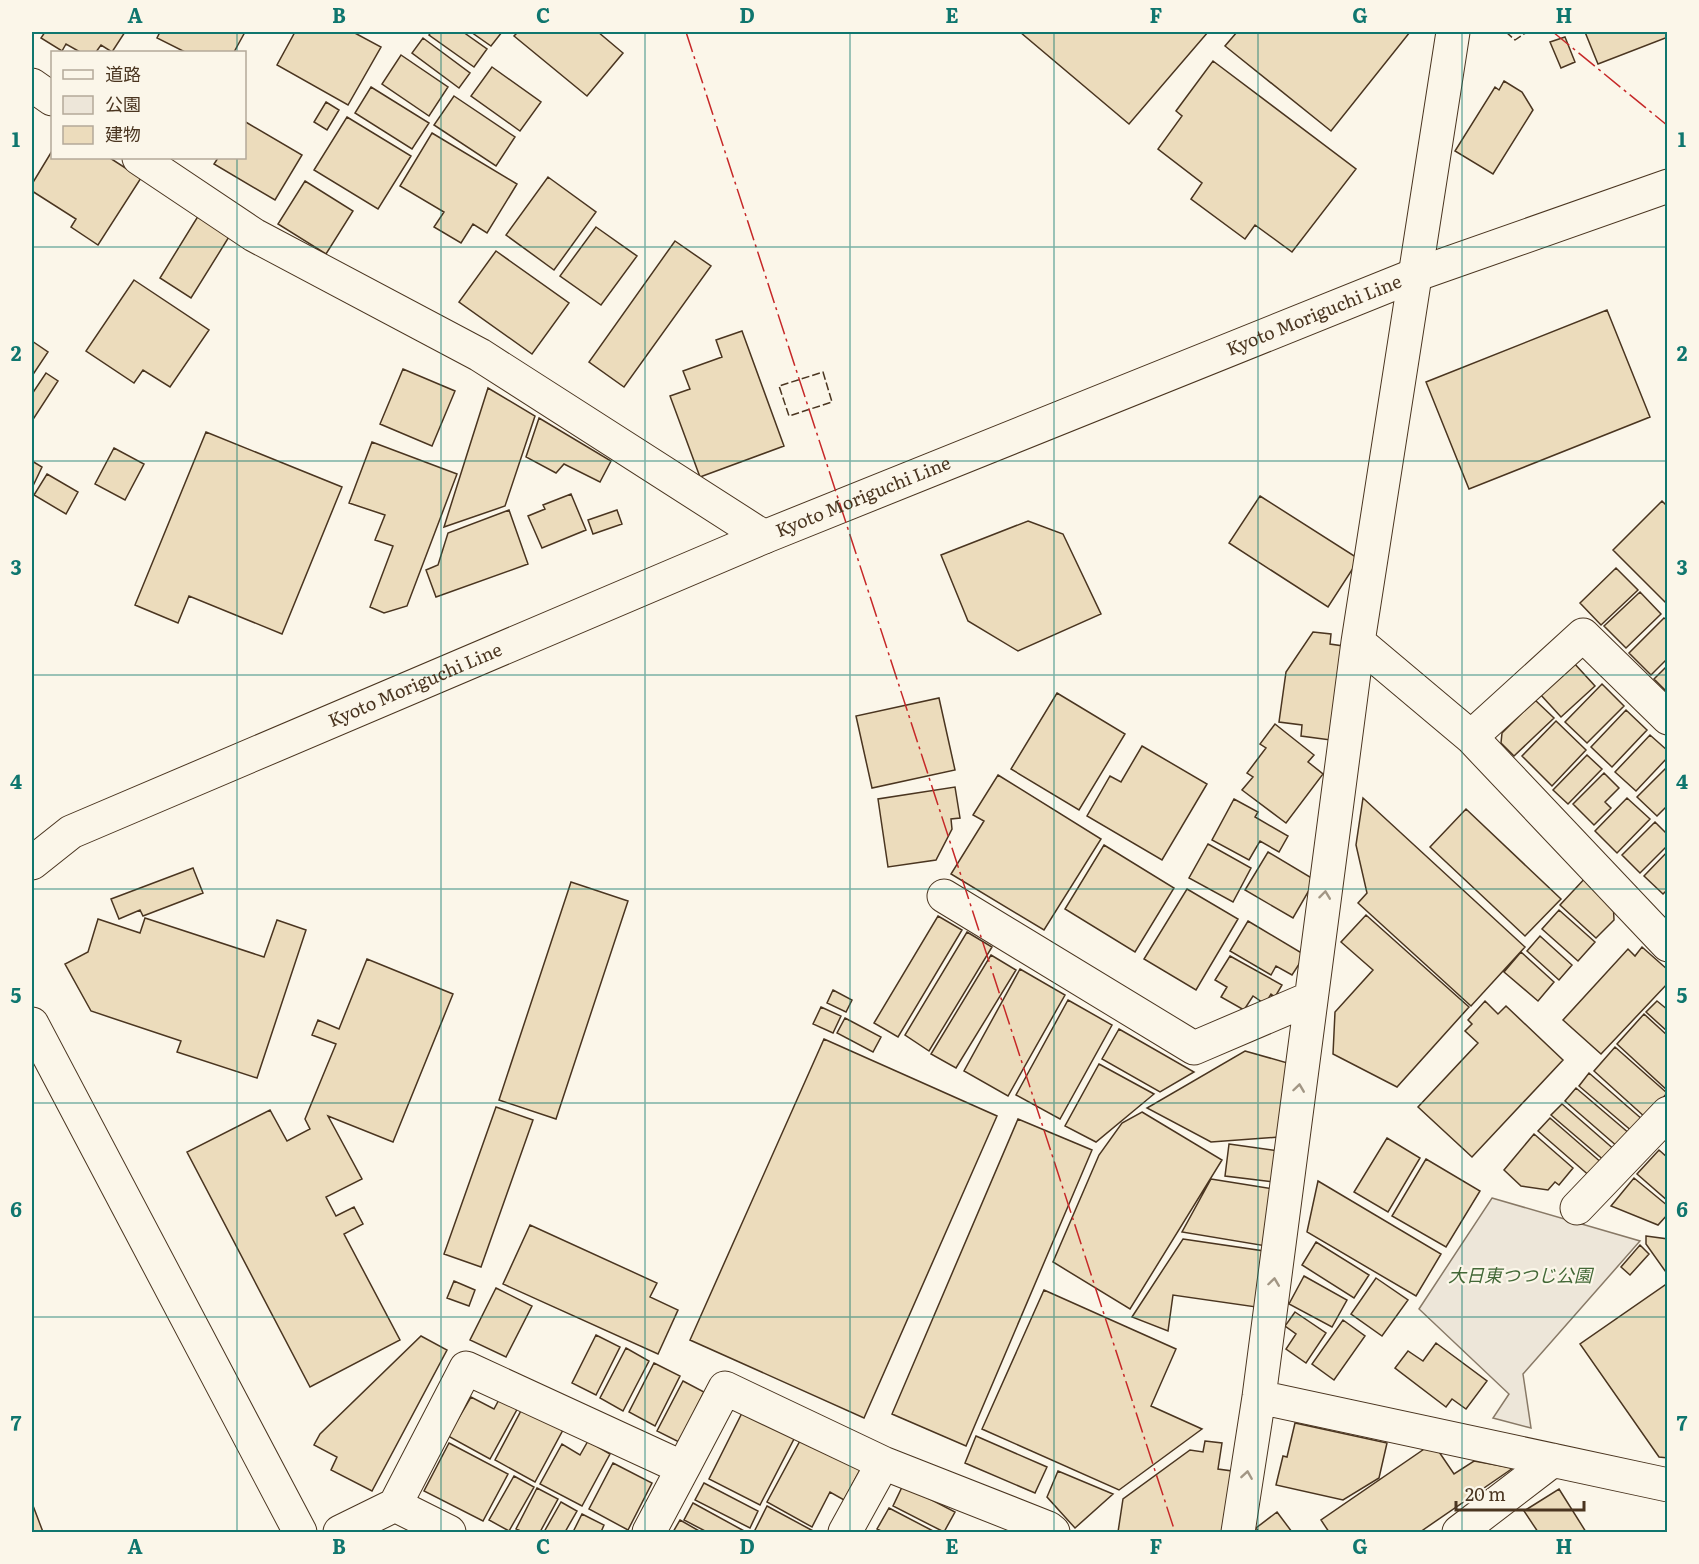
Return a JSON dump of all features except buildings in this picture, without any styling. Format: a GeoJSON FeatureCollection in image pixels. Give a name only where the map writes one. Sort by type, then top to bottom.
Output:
{"type":"FeatureCollection","features":[{"type":"Feature","properties":{"kind":"street"},"geometry":{"type":"LineString","coordinates":[[1238,1533],[1259,1397],[1358,642],[1453,32]]}},
{"type":"Feature","properties":{"kind":"street"},"geometry":{"type":"LineString","coordinates":[[32,85],[51,98]]}},
{"type":"Feature","properties":{"kind":"street"},"geometry":{"type":"LineString","coordinates":[[140,159],[254,236],[480,355],[764,537]]}},
{"type":"Feature","properties":{"kind":"street","name":"Kyoto Moriguchi Line"},"geometry":{"type":"LineString","coordinates":[[32,863],[70,832],[764,537],[1415,275],[1668,186]]}},
{"type":"Feature","properties":{"kind":"street"},"geometry":{"type":"LineString","coordinates":[[1472,737],[1583,635],[1668,718]]}},
{"type":"Feature","properties":{"kind":"street"},"geometry":{"type":"LineString","coordinates":[[1358,642],[1472,737],[1668,945]]}},
{"type":"Feature","properties":{"kind":"street","name":"Kyoto Moriguchi Line"},"geometry":{"type":"LineString","coordinates":[[32,835],[70,832]]}},
{"type":"Feature","properties":{"kind":"street"},"geometry":{"type":"LineString","coordinates":[[944,896],[1194,1048],[1311,998]]}},
{"type":"Feature","properties":{"kind":"street"},"geometry":{"type":"LineString","coordinates":[[32,1024],[300,1533]]}},
{"type":"Feature","properties":{"kind":"street"},"geometry":{"type":"LineString","coordinates":[[1577,1208],[1668,1113]]}},
{"type":"Feature","properties":{"kind":"street"},"geometry":{"type":"LineString","coordinates":[[339,1533],[395,1505],[466,1368],[683,1468]]}},
{"type":"Feature","properties":{"kind":"street"},"geometry":{"type":"LineString","coordinates":[[649,1533],[725,1388],[883,1463],[1048,1528],[1053,1533]]}},
{"type":"Feature","properties":{"kind":"street"},"geometry":{"type":"LineString","coordinates":[[1259,1397],[1668,1485]]}},
{"type":"Feature","properties":{"kind":"street"},"geometry":{"type":"LineString","coordinates":[[1459,1533],[1553,1460]]}},
{"type":"Feature","properties":{"kind":"street"},"geometry":{"type":"LineString","coordinates":[[845,1533],[883,1463]]}},
{"type":"Feature","properties":{"kind":"street"},"geometry":{"type":"LineString","coordinates":[[395,1505],[449,1533]]}},
{"type":"Feature","properties":{"kind":"green space","name":"大日東つつじ公園"},"geometry":{"type":"Polygon","coordinates":[[[1492,1198],[1640,1241],[1523,1374],[1531,1428],[1493,1418],[1509,1394],[1419,1309],[1492,1198]]]}},
{"type":"Feature","properties":{"kind":"fence"},"geometry":{"type":"LineString","coordinates":[[1506,32],[1515,40],[1527,32]]}},
{"type":"Feature","properties":{"kind":"fence"},"geometry":{"type":"LineString","coordinates":[[823,372],[832,402],[789,416],[779,386],[823,372]]}},
{"type":"Feature","properties":{"kind":"power"},"geometry":{"type":"LineString","coordinates":[[686,32],[1175,1532]]}},
{"type":"Feature","properties":{"kind":"power"},"geometry":{"type":"LineString","coordinates":[[1553,32],[1668,126]]}}]}
